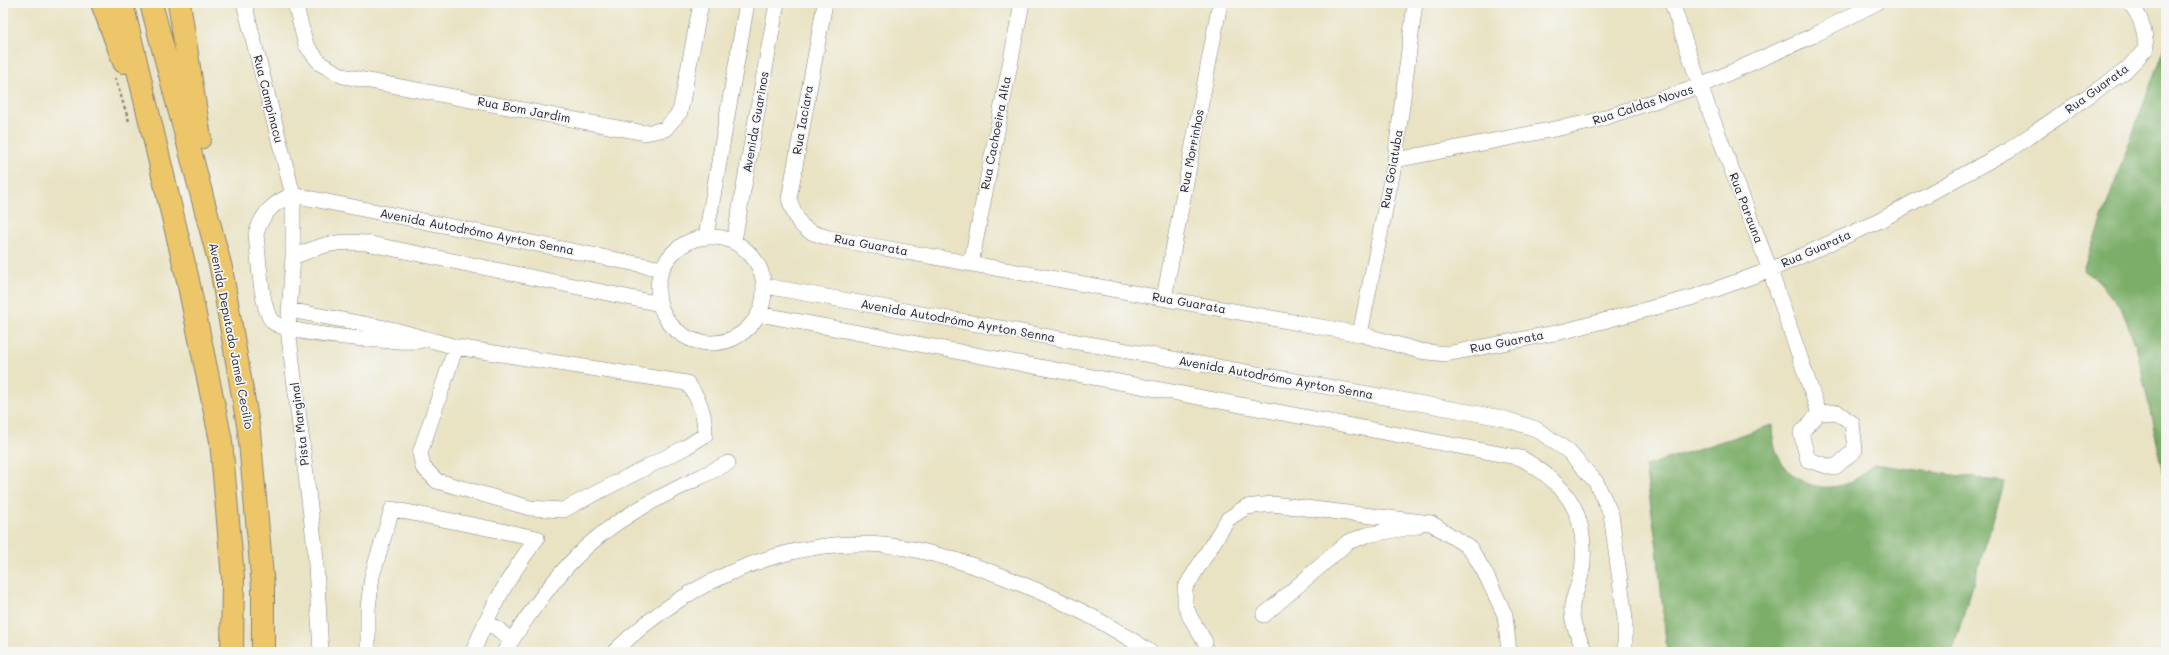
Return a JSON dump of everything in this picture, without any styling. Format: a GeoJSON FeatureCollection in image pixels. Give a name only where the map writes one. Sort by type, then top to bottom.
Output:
{"type":"FeatureCollection","features":[{"type":"Feature","properties":{"kind":"highway"},"geometry":{"type":"LineString","coordinates":[[102,3],[127,68],[187,276]]}},
{"type":"Feature","properties":{"kind":"highway"},"geometry":{"type":"LineString","coordinates":[[122,3],[187,276],[220,441],[233,578],[232,652]]}},
{"type":"Feature","properties":{"kind":"highway","name":"Avenida Deputado Jamel Cecilio"},"geometry":{"type":"LineString","coordinates":[[151,3],[221,268],[249,431],[263,586],[263,652]]}},
{"type":"Feature","properties":{"kind":"highway"},"geometry":{"type":"LineString","coordinates":[[179,3],[221,268]]}},
{"type":"Feature","properties":{"kind":"street","name":"Rua Campinacu"},"geometry":{"type":"LineString","coordinates":[[244,3],[293,195]]}},
{"type":"Feature","properties":{"kind":"street","name":"Rua Bom Jardim"},"geometry":{"type":"LineString","coordinates":[[295,3],[306,45],[321,64],[343,76],[645,133],[666,129],[680,112],[700,3]]}},
{"type":"Feature","properties":{"kind":"street"},"geometry":{"type":"LineString","coordinates":[[706,236],[747,3]]}},
{"type":"Feature","properties":{"kind":"street","name":"Avenida Guarinos"},"geometry":{"type":"LineString","coordinates":[[734,241],[777,3]]}},
{"type":"Feature","properties":{"kind":"street","name":"Rua Iaciara"},"geometry":{"type":"LineString","coordinates":[[809,232],[798,222],[789,199],[825,3]]}},
{"type":"Feature","properties":{"kind":"street","name":"Rua Cachoeira Alta"},"geometry":{"type":"LineString","coordinates":[[971,264],[1022,3]]}},
{"type":"Feature","properties":{"kind":"street","name":"Rua Morrinhos"},"geometry":{"type":"LineString","coordinates":[[1164,298],[1220,3]]}},
{"type":"Feature","properties":{"kind":"street","name":"Rua Goiatuba"},"geometry":{"type":"LineString","coordinates":[[1360,334],[1395,160],[1415,3]]}},
{"type":"Feature","properties":{"kind":"street","name":"Rua Parauna"},"geometry":{"type":"LineString","coordinates":[[1672,3],[1700,86],[1770,270],[1819,413]]}},
{"type":"Feature","properties":{"kind":"street","name":"Rua Caldas Novas"},"geometry":{"type":"LineString","coordinates":[[1395,160],[1591,122],[1700,86],[1812,36],[1876,3]]}},
{"type":"Feature","properties":{"kind":"street","name":"Rua Guarata"},"geometry":{"type":"LineString","coordinates":[[809,232],[829,238],[1360,334],[1420,351],[1446,354],[1565,331],[1694,297],[1770,270],[1879,221],[2010,150],[2125,71],[2146,49],[2144,28],[2137,11],[2130,3]]}},
{"type":"Feature","properties":{"kind":"street","name":"Pista Marginal"},"geometry":{"type":"LineString","coordinates":[[293,195],[293,257],[288,329],[315,548],[321,652]]}},
{"type":"Feature","properties":{"kind":"street","name":"Avenida Autodrómo Ayrton Senna"},"geometry":{"type":"LineString","coordinates":[[293,195],[662,269]]}},
{"type":"Feature","properties":{"kind":"street"},"geometry":{"type":"LineString","coordinates":[[293,195],[280,200],[270,208],[261,220],[256,234],[265,308],[273,322],[288,329],[361,339],[409,342],[428,340]]}},
{"type":"Feature","properties":{"kind":"street"},"geometry":{"type":"LineString","coordinates":[[706,236],[721,237],[734,241],[746,249],[756,260],[762,272],[765,286],[764,300],[759,314],[748,329],[733,339],[716,343],[697,342],[681,334],[668,320],[660,304],[658,286],[662,269],[669,257],[679,246],[692,239],[706,236]]}},
{"type":"Feature","properties":{"kind":"street"},"geometry":{"type":"LineString","coordinates":[[293,257],[323,244],[344,241],[366,243],[660,304]]}},
{"type":"Feature","properties":{"kind":"street","name":"Avenida Autodrómo Ayrton Senna"},"geometry":{"type":"LineString","coordinates":[[765,286],[1502,418],[1536,430],[1568,451],[1596,482],[1611,514],[1625,618],[1625,652]]}},
{"type":"Feature","properties":{"kind":"street"},"geometry":{"type":"LineString","coordinates":[[289,310],[410,333],[428,340],[456,347],[687,383],[698,397],[705,420],[705,434],[686,447],[563,510],[530,508],[437,481],[423,467],[420,453],[456,347]]}},
{"type":"Feature","properties":{"kind":"street"},"geometry":{"type":"LineString","coordinates":[[759,314],[1522,458],[1545,472],[1567,494],[1582,529],[1583,562],[1572,606],[1574,626],[1585,652]]}},
{"type":"Feature","properties":{"kind":"street"},"geometry":{"type":"LineString","coordinates":[[361,339],[362,323]]}},
{"type":"Feature","properties":{"kind":"street"},"geometry":{"type":"LineString","coordinates":[[485,622],[498,629],[508,646],[552,584],[571,562],[607,530],[659,498],[728,463]]}},
{"type":"Feature","properties":{"kind":"street"},"geometry":{"type":"LineString","coordinates":[[1206,642],[1190,617],[1185,604],[1185,588],[1228,519],[1246,507],[1272,504],[1431,523],[1470,548],[1485,573],[1505,615],[1509,652]]}},
{"type":"Feature","properties":{"kind":"street"},"geometry":{"type":"LineString","coordinates":[[368,652],[368,608],[372,576],[392,508],[537,538],[507,580],[485,622],[473,652]]}},
{"type":"Feature","properties":{"kind":"street"},"geometry":{"type":"LineString","coordinates":[[1264,615],[1348,542],[1367,535],[1431,523]]}},
{"type":"Feature","properties":{"kind":"street"},"geometry":{"type":"LineString","coordinates":[[614,652],[631,635],[675,601],[725,574],[749,565],[800,551],[853,546],[905,548],[981,569],[1041,592],[1073,607],[1150,652]]}},
{"type":"Feature","properties":{"kind":"path"},"geometry":{"type":"LineString","coordinates":[[114,75],[131,126]]}},
{"type":"Feature","properties":{"kind":"green space"},"geometry":{"type":"Polygon","coordinates":[[[2166,42],[2166,484],[2136,346],[2122,310],[2098,280],[2083,270],[2166,42]]]}},
{"type":"Feature","properties":{"kind":"green space"},"geometry":{"type":"Polygon","coordinates":[[[1772,425],[1774,445],[1782,462],[1793,475],[1808,484],[1824,487],[1841,485],[1857,478],[1873,464],[2005,482],[1952,652],[1667,652],[1657,548],[1645,466],[1772,425]]]}}]}
